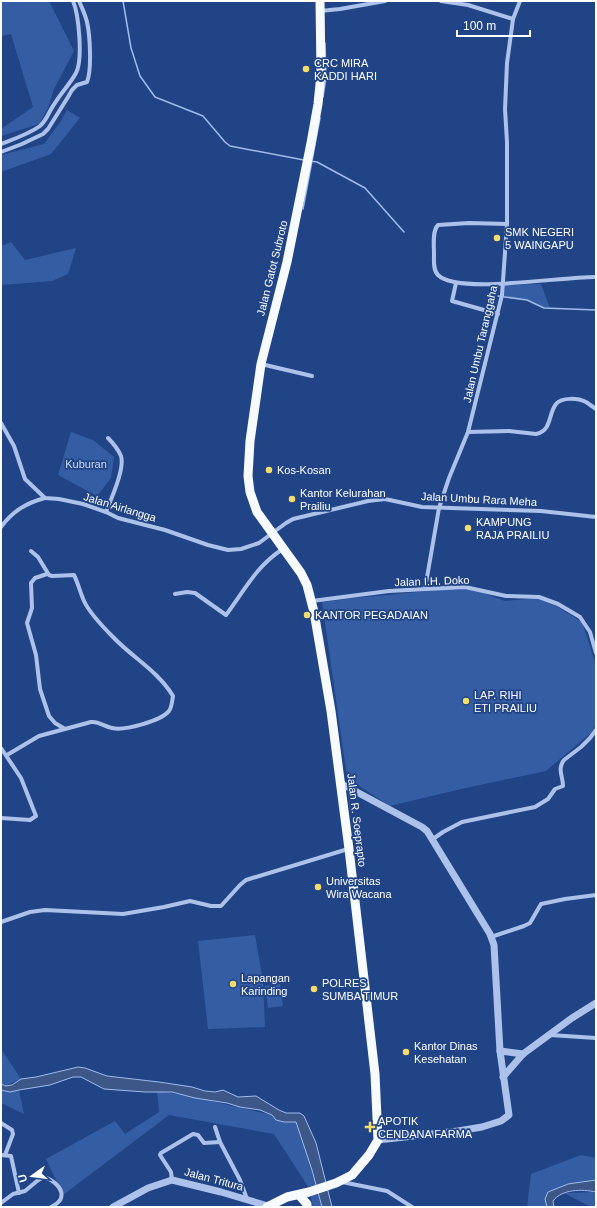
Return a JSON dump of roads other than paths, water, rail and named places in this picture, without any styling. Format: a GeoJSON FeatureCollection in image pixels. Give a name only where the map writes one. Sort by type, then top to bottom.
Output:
{"type":"FeatureCollection","features":[{"type":"Feature","properties":{"kind":"highway","name":"Jalan Gatot Subroto"},"geometry":{"type":"LineString","coordinates":[[272,534],[252,502],[248,476],[250,441],[261,364],[287,262],[308,161],[320,86],[324,11],[320,1]]}},
{"type":"Feature","properties":{"kind":"highway","name":"Jalan R. Soeprapto"},"geometry":{"type":"LineString","coordinates":[[272,534],[301,573],[312,601],[331,711],[340,783],[375,1074],[378,1140]]}},
{"type":"Feature","properties":{"kind":"highway"},"geometry":{"type":"LineString","coordinates":[[267,1207],[287,1197],[299,1195],[339,1182],[352,1175],[369,1155],[378,1140]]}},
{"type":"Feature","properties":{"kind":"highway"},"geometry":{"type":"LineString","coordinates":[[307,1206],[310,1191]]}},
{"type":"Feature","properties":{"kind":"highway"},"geometry":{"type":"LineString","coordinates":[[299,1195],[307,1206]]}},
{"type":"Feature","properties":{"kind":"street"},"geometry":{"type":"LineString","coordinates":[[1,144],[41,125],[52,106],[76,72],[79,63],[79,37],[78,21],[73,1]]}},
{"type":"Feature","properties":{"kind":"street"},"geometry":{"type":"LineString","coordinates":[[1,152],[43,134],[48,129],[72,90],[87,82],[90,66],[89,30],[79,1]]}},
{"type":"Feature","properties":{"kind":"street"},"geometry":{"type":"LineString","coordinates":[[324,11],[340,10],[385,1]]}},
{"type":"Feature","properties":{"kind":"street"},"geometry":{"type":"LineString","coordinates":[[441,1],[468,3],[513,19]]}},
{"type":"Feature","properties":{"kind":"street","name":"Jalan Umbu Taranggaha"},"geometry":{"type":"LineString","coordinates":[[425,589],[440,508],[449,478],[468,432],[502,297],[507,224],[506,89],[513,19],[520,1]]}},
{"type":"Feature","properties":{"kind":"street"},"geometry":{"type":"LineString","coordinates":[[507,224],[443,224],[436,226],[434,249],[434,268],[436,273],[442,279],[456,283],[484,284],[596,277]]}},
{"type":"Feature","properties":{"kind":"street"},"geometry":{"type":"LineString","coordinates":[[456,283],[452,301],[498,314]]}},
{"type":"Feature","properties":{"kind":"street"},"geometry":{"type":"LineString","coordinates":[[261,364],[312,376]]}},
{"type":"Feature","properties":{"kind":"street"},"geometry":{"type":"LineString","coordinates":[[468,432],[509,431],[536,434],[541,433],[549,422],[555,406],[559,402],[566,400],[578,400],[585,402],[596,409]]}},
{"type":"Feature","properties":{"kind":"street"},"geometry":{"type":"LineString","coordinates":[[1,423],[14,446],[25,479],[45,498]]}},
{"type":"Feature","properties":{"kind":"street"},"geometry":{"type":"LineString","coordinates":[[106,512],[118,479],[122,461],[119,452],[108,438]]}},
{"type":"Feature","properties":{"kind":"street"},"geometry":{"type":"LineString","coordinates":[[1,527],[19,508],[31,502],[45,498]]}},
{"type":"Feature","properties":{"kind":"street","name":"Jalan Airlangga"},"geometry":{"type":"LineString","coordinates":[[45,498],[66,500],[106,512],[118,518],[165,530],[223,550],[234,551],[247,547],[264,540],[272,534]]}},
{"type":"Feature","properties":{"kind":"street","name":"Jalan Umbu Rara Meha"},"geometry":{"type":"LineString","coordinates":[[272,534],[293,519],[368,500],[385,499],[422,507],[541,511],[596,517]]}},
{"type":"Feature","properties":{"kind":"street"},"geometry":{"type":"LineString","coordinates":[[175,594],[187,592],[195,593],[226,615],[258,570],[272,555],[283,548]]}},
{"type":"Feature","properties":{"kind":"street"},"geometry":{"type":"LineString","coordinates":[[31,551],[39,559],[47,574]]}},
{"type":"Feature","properties":{"kind":"street"},"geometry":{"type":"LineString","coordinates":[[7,754],[39,736],[95,722],[117,729],[144,723],[158,718],[169,711],[172,705],[173,696],[166,684],[113,637],[91,612],[84,602],[74,575],[52,576],[47,574],[35,578],[31,583],[32,608],[27,627],[34,650],[40,689],[45,706],[49,716],[55,723],[65,729]]}},
{"type":"Feature","properties":{"kind":"street","name":"Jalan I.H. Doko"},"geometry":{"type":"LineString","coordinates":[[312,601],[373,593],[465,587],[506,596],[531,596],[548,600],[574,612],[580,617],[590,632],[596,653]]}},
{"type":"Feature","properties":{"kind":"street"},"geometry":{"type":"LineString","coordinates":[[433,839],[462,822],[535,807],[543,803],[555,789],[562,786],[560,770],[561,764],[590,738],[596,730]]}},
{"type":"Feature","properties":{"kind":"street"},"geometry":{"type":"LineString","coordinates":[[1,748],[7,754],[23,781],[36,816],[30,820],[1,818]]}},
{"type":"Feature","properties":{"kind":"street"},"geometry":{"type":"LineString","coordinates":[[340,783],[422,827],[433,839],[491,937],[494,945],[500,1051],[509,1114],[501,1121],[470,1129],[378,1140]]}},
{"type":"Feature","properties":{"kind":"street"},"geometry":{"type":"LineString","coordinates":[[1,922],[30,912],[45,910],[123,914],[190,901],[211,906],[221,906],[246,880],[348,849]]}},
{"type":"Feature","properties":{"kind":"street"},"geometry":{"type":"LineString","coordinates":[[491,937],[530,923],[541,904],[596,895]]}},
{"type":"Feature","properties":{"kind":"street"},"geometry":{"type":"LineString","coordinates":[[503,1077],[523,1054],[572,1018],[596,1003]]}},
{"type":"Feature","properties":{"kind":"street"},"geometry":{"type":"LineString","coordinates":[[548,1035],[596,1038]]}},
{"type":"Feature","properties":{"kind":"street"},"geometry":{"type":"LineString","coordinates":[[500,1051],[523,1054]]}},
{"type":"Feature","properties":{"kind":"street"},"geometry":{"type":"LineString","coordinates":[[1,1123],[12,1130],[13,1134],[3,1155],[10,1156],[12,1158],[18,1193]]}},
{"type":"Feature","properties":{"kind":"street"},"geometry":{"type":"LineString","coordinates":[[215,1127],[220,1142],[240,1180],[247,1199]]}},
{"type":"Feature","properties":{"kind":"street"},"geometry":{"type":"LineString","coordinates":[[172,1180],[171,1172],[160,1155],[161,1153],[193,1134],[198,1135],[204,1143],[220,1142]]}},
{"type":"Feature","properties":{"kind":"street"},"geometry":{"type":"LineString","coordinates":[[1,1202],[13,1194],[25,1191],[40,1178],[46,1177],[57,1184],[61,1192],[62,1198],[51,1207]]}},
{"type":"Feature","properties":{"kind":"street","name":"Jalan Tritura"},"geometry":{"type":"LineString","coordinates":[[113,1207],[148,1188],[172,1180],[247,1199],[267,1207]]}},
{"type":"Feature","properties":{"kind":"street"},"geometry":{"type":"LineString","coordinates":[[339,1182],[387,1191],[412,1207]]}},
{"type":"Feature","properties":{"kind":"waterway"},"geometry":{"type":"LineString","coordinates":[[123,1],[131,48],[140,76],[155,97],[203,116],[230,146],[304,160]]}},
{"type":"Feature","properties":{"kind":"waterway"},"geometry":{"type":"LineString","coordinates":[[323,97],[326,78],[325,43]]}},
{"type":"Feature","properties":{"kind":"waterway"},"geometry":{"type":"LineString","coordinates":[[303,209],[320,118]]}},
{"type":"Feature","properties":{"kind":"waterway"},"geometry":{"type":"LineString","coordinates":[[310,161],[317,162],[365,188],[404,232]]}},
{"type":"Feature","properties":{"kind":"waterway"},"geometry":{"type":"LineString","coordinates":[[498,296],[527,300],[544,308],[596,310]]}},
{"type":"Feature","properties":{"kind":"place","name":"CRC MIRA KADDI HARI"},"geometry":{"type":"Point","coordinates":[306,69]}},
{"type":"Feature","properties":{"kind":"place","name":"SMK NEGERI 5 WAINGAPU"},"geometry":{"type":"Point","coordinates":[497,238]}},
{"type":"Feature","properties":{"kind":"place","name":"Kos-Kosan"},"geometry":{"type":"Point","coordinates":[269,470]}},
{"type":"Feature","properties":{"kind":"place","name":"Kantor Kelurahan Prailiu"},"geometry":{"type":"Point","coordinates":[292,499]}},
{"type":"Feature","properties":{"kind":"place","name":"KAMPUNG RAJA PRAILIU"},"geometry":{"type":"Point","coordinates":[468,528]}},
{"type":"Feature","properties":{"kind":"place","name":"KANTOR PEGADAIAN"},"geometry":{"type":"Point","coordinates":[307,615]}},
{"type":"Feature","properties":{"kind":"place","name":"LAP. RIHI ETI PRAILIU"},"geometry":{"type":"Point","coordinates":[466,701]}},
{"type":"Feature","properties":{"kind":"place","name":"Universitas Wira Wacana"},"geometry":{"type":"Point","coordinates":[318,887]}},
{"type":"Feature","properties":{"kind":"place","name":"Lapangan Karinding"},"geometry":{"type":"Point","coordinates":[233,984]}},
{"type":"Feature","properties":{"kind":"place","name":"POLRES SUMBA TIMUR"},"geometry":{"type":"Point","coordinates":[314,989]}},
{"type":"Feature","properties":{"kind":"place","name":"Kantor Dinas Kesehatan"},"geometry":{"type":"Point","coordinates":[406,1052]}},
{"type":"Feature","properties":{"kind":"place","name":"APOTIK CENDANA FARMA"},"geometry":{"type":"Point","coordinates":[370,1127]}},
{"type":"Feature","properties":{"kind":"park label","name":"Kuburan"},"geometry":{"type":"Point","coordinates":[86,464]}}]}
